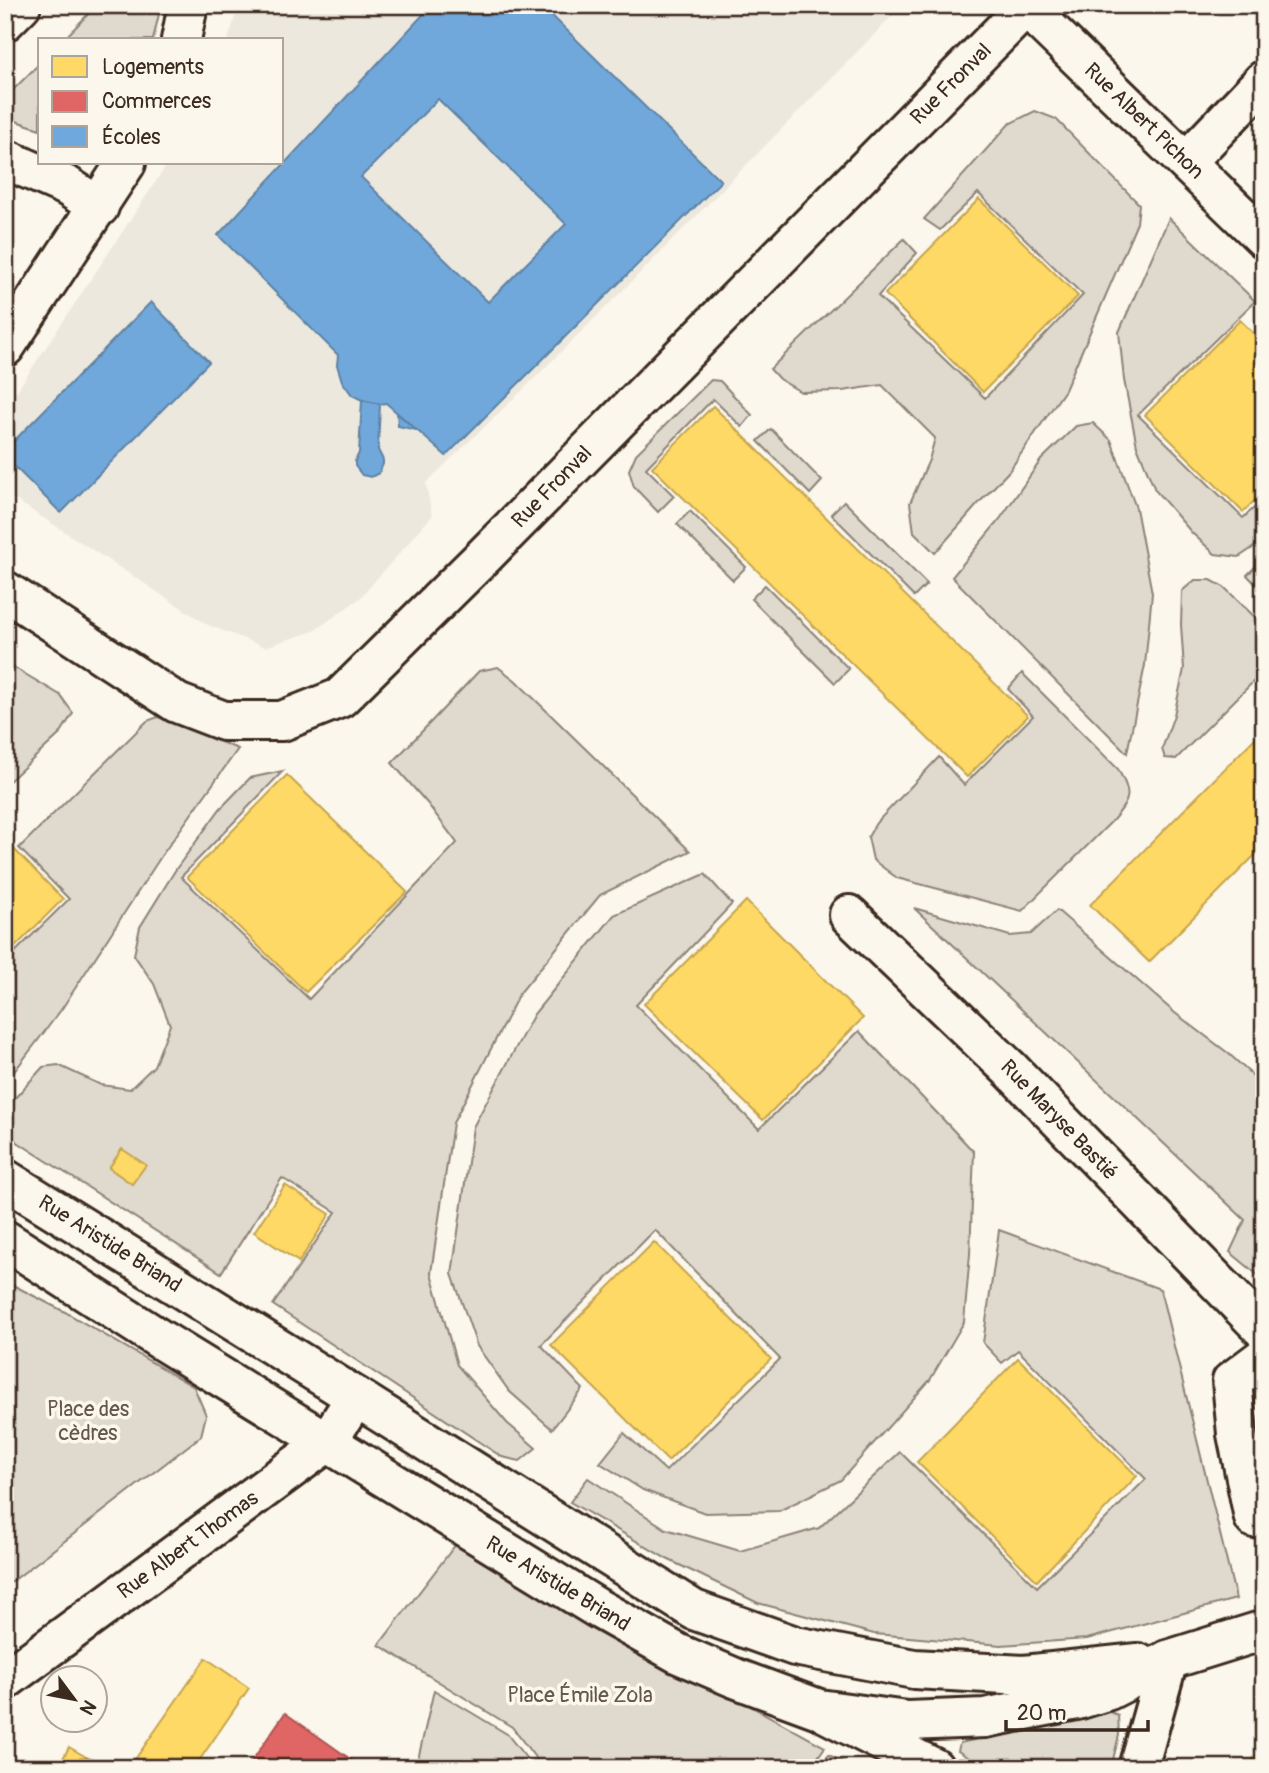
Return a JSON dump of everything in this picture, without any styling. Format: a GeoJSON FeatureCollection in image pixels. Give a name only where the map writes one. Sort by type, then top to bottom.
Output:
{"type":"FeatureCollection","features":[{"type":"Feature","properties":{"kind":"street"},"geometry":{"type":"LineString","coordinates":[[5,21],[21,5]]}},
{"type":"Feature","properties":{"kind":"street"},"geometry":{"type":"LineString","coordinates":[[181,38],[188,5]]}},
{"type":"Feature","properties":{"kind":"street","name":"Rue Albert Pichon"},"geometry":{"type":"LineString","coordinates":[[1025,6],[1264,238]]}},
{"type":"Feature","properties":{"kind":"street","name":"Rue Fronval"},"geometry":{"type":"LineString","coordinates":[[5,591],[177,703],[224,721],[282,721],[340,698],[485,555],[1025,6]]}},
{"type":"Feature","properties":{"kind":"street"},"geometry":{"type":"LineString","coordinates":[[1186,162],[1264,80]]}},
{"type":"Feature","properties":{"kind":"street"},"geometry":{"type":"LineString","coordinates":[[5,159],[67,186],[99,207]]}},
{"type":"Feature","properties":{"kind":"street"},"geometry":{"type":"LineString","coordinates":[[5,347],[126,164]]}},
{"type":"Feature","properties":{"kind":"street","name":"Rue Maryse Bastié"},"geometry":{"type":"LineString","coordinates":[[849,915],[1011,1070],[1264,1330]]}},
{"type":"Feature","properties":{"kind":"street","name":"Rue Aristide Briand"},"geometry":{"type":"LineString","coordinates":[[5,1179],[694,1610],[795,1646],[914,1669],[1024,1675],[1168,1660]]}},
{"type":"Feature","properties":{"kind":"street","name":"Rue Aristide Briand"},"geometry":{"type":"LineString","coordinates":[[5,1240],[150,1333],[573,1594],[679,1654],[819,1709],[907,1721],[985,1718],[1077,1700],[1109,1690],[1168,1660],[1264,1630]]}},
{"type":"Feature","properties":{"kind":"street"},"geometry":{"type":"LineString","coordinates":[[1254,1518],[1237,1434],[1231,1381],[1264,1357]]}},
{"type":"Feature","properties":{"kind":"street","name":"Rue Albert Thomas"},"geometry":{"type":"LineString","coordinates":[[5,1680],[327,1442],[356,1397]]}},
{"type":"Feature","properties":{"kind":"street"},"geometry":{"type":"LineString","coordinates":[[1138,1768],[1168,1660]]}},
{"type":"Feature","properties":{"kind":"street"},"geometry":{"type":"LineString","coordinates":[[819,1709],[934,1768]]}},
{"type":"Feature","properties":{"kind":"shaded area"},"geometry":{"type":"Polygon","coordinates":[[[239,5],[903,5],[655,258],[426,483],[432,516],[360,598],[314,631],[265,647],[208,625],[5,493],[5,409],[167,164],[284,164],[284,38],[229,38],[239,5]]]}},
{"type":"Feature","properties":{"kind":"green space"},"geometry":{"type":"Polygon","coordinates":[[[97,5],[161,5],[153,38],[65,38],[97,5]]]}},
{"type":"Feature","properties":{"kind":"green space"},"geometry":{"type":"Polygon","coordinates":[[[38,65],[38,128],[16,121],[5,113],[5,93],[7,96],[38,65]]]}},
{"type":"Feature","properties":{"kind":"green space"},"geometry":{"type":"Polygon","coordinates":[[[1035,111],[1056,119],[1139,204],[1137,223],[1065,390],[1009,471],[935,553],[914,532],[910,503],[929,460],[935,438],[882,385],[842,391],[801,392],[779,379],[770,369],[904,239],[917,253],[878,296],[985,398],[1083,295],[978,193],[940,230],[924,219],[1009,124],[1035,111]]]}},
{"type":"Feature","properties":{"kind":"green space"},"geometry":{"type":"Polygon","coordinates":[[[1169,218],[1255,301],[1138,415],[1243,518],[1264,499],[1264,538],[1239,557],[1215,554],[1192,533],[1155,490],[1137,446],[1124,380],[1119,332],[1169,218]]]}},
{"type":"Feature","properties":{"kind":"green space"},"geometry":{"type":"Polygon","coordinates":[[[711,380],[720,381],[752,415],[742,427],[713,399],[646,468],[674,496],[658,512],[634,487],[629,470],[636,454],[711,380]]]}},
{"type":"Feature","properties":{"kind":"green space"},"geometry":{"type":"Polygon","coordinates":[[[1093,423],[1111,440],[1136,508],[1152,593],[1145,665],[1127,753],[952,577],[1000,519],[1041,460],[1076,426],[1093,423]]]}},
{"type":"Feature","properties":{"kind":"green space"},"geometry":{"type":"Polygon","coordinates":[[[771,429],[822,481],[810,494],[758,441],[771,429]]]}},
{"type":"Feature","properties":{"kind":"green space"},"geometry":{"type":"Polygon","coordinates":[[[844,501],[927,584],[914,597],[831,514],[844,501]]]}},
{"type":"Feature","properties":{"kind":"green space"},"geometry":{"type":"Polygon","coordinates":[[[690,511],[746,567],[733,580],[677,524],[690,511]]]}},
{"type":"Feature","properties":{"kind":"green space"},"geometry":{"type":"Polygon","coordinates":[[[1264,558],[1264,593],[1247,575],[1264,558]]]}},
{"type":"Feature","properties":{"kind":"green space"},"geometry":{"type":"Polygon","coordinates":[[[1195,580],[1211,580],[1224,587],[1264,626],[1264,671],[1176,759],[1165,758],[1162,749],[1174,715],[1184,669],[1182,591],[1195,580]]]}},
{"type":"Feature","properties":{"kind":"green space"},"geometry":{"type":"Polygon","coordinates":[[[765,585],[849,669],[835,683],[751,599],[765,585]]]}},
{"type":"Feature","properties":{"kind":"green space"},"geometry":{"type":"Polygon","coordinates":[[[5,662],[60,695],[73,713],[60,734],[5,785],[5,662]]]}},
{"type":"Feature","properties":{"kind":"green space"},"geometry":{"type":"Polygon","coordinates":[[[498,667],[515,680],[690,851],[600,895],[519,994],[453,1123],[431,1273],[457,1365],[507,1423],[536,1448],[520,1461],[502,1457],[273,1305],[336,1212],[282,1178],[221,1273],[5,1134],[5,1109],[43,1067],[58,1065],[101,1085],[130,1089],[154,1066],[170,1025],[154,984],[134,955],[140,927],[176,869],[220,809],[250,778],[283,771],[181,877],[309,999],[457,843],[392,763],[479,671],[498,667]]]}},
{"type":"Feature","properties":{"kind":"green space"},"geometry":{"type":"Polygon","coordinates":[[[1022,673],[1118,769],[1128,796],[1124,806],[1022,911],[897,878],[873,860],[868,837],[876,823],[939,757],[964,785],[1033,716],[1008,689],[1022,673]]]}},
{"type":"Feature","properties":{"kind":"green space"},"geometry":{"type":"Polygon","coordinates":[[[158,717],[238,749],[162,855],[61,1010],[5,1080],[5,962],[69,899],[19,848],[147,721],[158,717]]]}},
{"type":"Feature","properties":{"kind":"green space"},"geometry":{"type":"Polygon","coordinates":[[[705,874],[732,904],[636,1005],[759,1129],[859,1031],[974,1152],[964,1322],[930,1380],[841,1480],[779,1511],[705,1513],[643,1490],[600,1463],[624,1433],[666,1471],[780,1359],[655,1230],[541,1345],[583,1389],[552,1429],[509,1391],[477,1346],[452,1274],[473,1127],[534,1014],[614,915],[705,874]]]}},
{"type":"Feature","properties":{"kind":"green space"},"geometry":{"type":"Polygon","coordinates":[[[914,908],[1010,936],[1031,934],[1057,910],[1264,1086],[1264,1280],[1230,1252],[1245,1220],[914,908]]]}},
{"type":"Feature","properties":{"kind":"green space"},"geometry":{"type":"Polygon","coordinates":[[[999,1230],[1160,1289],[1236,1599],[1087,1639],[1001,1645],[874,1634],[758,1603],[667,1559],[570,1502],[588,1478],[666,1529],[740,1551],[819,1528],[900,1452],[1037,1587],[1146,1479],[1018,1350],[1002,1363],[983,1343],[999,1230]]]}},
{"type":"Feature","properties":{"kind":"green space","name":"Place des cèdres"},"geometry":{"type":"Polygon","coordinates":[[[5,1281],[65,1312],[194,1387],[206,1415],[201,1436],[5,1587],[5,1281]]]}},
{"type":"Feature","properties":{"kind":"green space","name":"Place Émile Zola"},"geometry":{"type":"Polygon","coordinates":[[[456,1544],[825,1747],[810,1768],[543,1768],[512,1727],[379,1645],[456,1544]]]}},
{"type":"Feature","properties":{"kind":"green space"},"geometry":{"type":"Polygon","coordinates":[[[434,1690],[507,1734],[534,1768],[416,1768],[434,1690]]]}},
{"type":"Feature","properties":{"kind":"green space"},"geometry":{"type":"Polygon","coordinates":[[[1102,1709],[1118,1715],[1119,1735],[1111,1768],[985,1768],[958,1751],[960,1743],[1078,1717],[1102,1709]]]}},
{"type":"Feature","properties":{"kind":"green space"},"geometry":{"type":"Polygon","coordinates":[[[829,1755],[854,1768],[818,1768],[829,1755]]]}},
{"type":"Feature","properties":{"kind":"building: Logements"},"geometry":{"type":"Polygon","coordinates":[[[979,199],[1078,296],[983,392],[885,294],[979,199]]]}},
{"type":"Feature","properties":{"kind":"building: Logements"},"geometry":{"type":"Polygon","coordinates":[[[1240,320],[1264,344],[1264,491],[1243,512],[1145,415],[1240,320]]]}},
{"type":"Feature","properties":{"kind":"building: Logements"},"geometry":{"type":"Polygon","coordinates":[[[713,406],[1028,716],[967,777],[652,467],[713,406]]]}},
{"type":"Feature","properties":{"kind":"building: Logements"},"geometry":{"type":"Polygon","coordinates":[[[1264,729],[1264,846],[1149,962],[1090,905],[1264,729]]]}},
{"type":"Feature","properties":{"kind":"building: Logements"},"geometry":{"type":"Polygon","coordinates":[[[287,775],[407,892],[306,992],[187,877],[287,775]]]}},
{"type":"Feature","properties":{"kind":"building: Logements"},"geometry":{"type":"Polygon","coordinates":[[[5,840],[63,899],[5,957],[5,840]]]}},
{"type":"Feature","properties":{"kind":"building: Logements"},"geometry":{"type":"Polygon","coordinates":[[[746,901],[863,1018],[763,1120],[644,1004],[746,901]]]}},
{"type":"Feature","properties":{"kind":"building: Logements"},"geometry":{"type":"Polygon","coordinates":[[[122,1149],[146,1165],[132,1184],[109,1168],[122,1149]]]}},
{"type":"Feature","properties":{"kind":"building: Logements"},"geometry":{"type":"Polygon","coordinates":[[[285,1185],[330,1214],[299,1262],[254,1232],[285,1185]]]}},
{"type":"Feature","properties":{"kind":"building: Logements"},"geometry":{"type":"Polygon","coordinates":[[[654,1242],[771,1359],[668,1461],[551,1345],[654,1242]]]}},
{"type":"Feature","properties":{"kind":"building: Logements"},"geometry":{"type":"Polygon","coordinates":[[[1018,1358],[1137,1476],[1037,1581],[917,1462],[1018,1358]]]}},
{"type":"Feature","properties":{"kind":"building: Logements"},"geometry":{"type":"Polygon","coordinates":[[[206,1658],[249,1688],[194,1768],[129,1768],[206,1658]]]}},
{"type":"Feature","properties":{"kind":"building: Logements"},"geometry":{"type":"Polygon","coordinates":[[[69,1747],[105,1768],[58,1768],[69,1747]]]}},
{"type":"Feature","properties":{"kind":"building: Logements"},"geometry":{"type":"Polygon","coordinates":[[[1253,1759],[1264,1762],[1264,1768],[1251,1768],[1253,1759]]]}},
{"type":"Feature","properties":{"kind":"building: Commerces"},"geometry":{"type":"Polygon","coordinates":[[[285,1713],[353,1761],[348,1768],[247,1768],[285,1713]]]}},
{"type":"Feature","properties":{"kind":"building: Écoles"},"geometry":{"type":"Polygon","coordinates":[[[432,5],[541,5],[721,181],[446,456],[386,403],[362,400],[352,395],[342,381],[337,365],[338,355],[218,235],[432,5]],[[438,99],[361,177],[488,302],[566,224],[438,99]]]}},
{"type":"Feature","properties":{"kind":"building: Écoles"},"geometry":{"type":"Polygon","coordinates":[[[151,302],[209,362],[61,513],[5,457],[5,450],[151,302]]]}},
{"type":"Feature","properties":{"kind":"building: Écoles"},"geometry":{"type":"Polygon","coordinates":[[[362,400],[380,404],[378,450],[383,464],[379,473],[371,477],[362,475],[355,466],[359,453],[362,400]]]}},
{"type":"Feature","properties":{"kind":"building: Écoles"},"geometry":{"type":"Polygon","coordinates":[[[397,413],[416,430],[398,426],[397,413]]]}}]}
